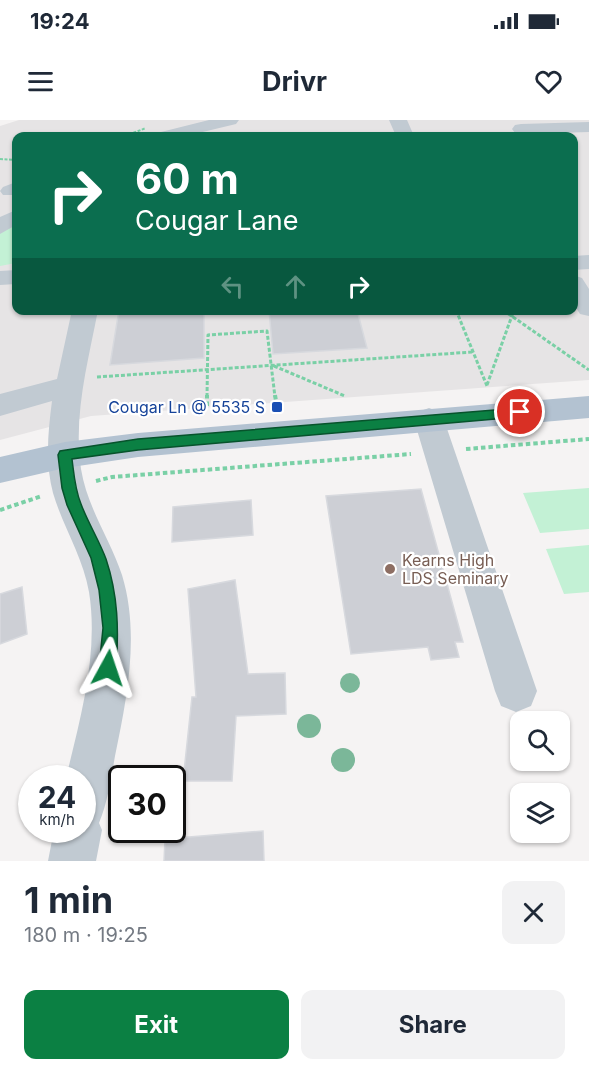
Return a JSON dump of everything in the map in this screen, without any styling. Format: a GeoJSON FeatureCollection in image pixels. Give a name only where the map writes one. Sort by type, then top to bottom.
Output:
{"type":"FeatureCollection","features":[{"type":"Feature","properties":{"kind":"main road"},"geometry":{"type":"LineString","coordinates":[[0,470],[65,455],[138,445],[434,435],[589,407]]}},
{"type":"Feature","properties":{"kind":"street"},"geometry":{"type":"LineString","coordinates":[[183,132],[230,120]]}},
{"type":"Feature","properties":{"kind":"street"},"geometry":{"type":"LineString","coordinates":[[521,129],[589,127]]}},
{"type":"Feature","properties":{"kind":"street"},"geometry":{"type":"LineString","coordinates":[[578,291],[589,308]]}},
{"type":"Feature","properties":{"kind":"street"},"geometry":{"type":"LineString","coordinates":[[85,315],[83,382],[65,415],[65,455],[69,488],[74,505],[101,568],[111,628],[106,688],[90,765]]}},
{"type":"Feature","properties":{"kind":"street"},"geometry":{"type":"LineString","coordinates":[[0,405],[83,382]]}},
{"type":"Feature","properties":{"kind":"street"},"geometry":{"type":"LineString","coordinates":[[434,435],[516,691]]}},
{"type":"Feature","properties":{"kind":"street"},"geometry":{"type":"LineString","coordinates":[[72,861],[75,843]]}},
{"type":"Feature","properties":{"kind":"path"},"geometry":{"type":"LineString","coordinates":[[458,315],[487,386],[512,317]]}},
{"type":"Feature","properties":{"kind":"path"},"geometry":{"type":"LineString","coordinates":[[509,315],[589,370]]}},
{"type":"Feature","properties":{"kind":"path"},"geometry":{"type":"LineString","coordinates":[[207,406],[208,335],[267,331],[276,401]]}},
{"type":"Feature","properties":{"kind":"path"},"geometry":{"type":"LineString","coordinates":[[83,382],[207,370],[473,352]]}},
{"type":"Feature","properties":{"kind":"path"},"geometry":{"type":"LineString","coordinates":[[272,366],[345,396]]}},
{"type":"Feature","properties":{"kind":"path"},"geometry":{"type":"LineString","coordinates":[[112,477],[434,435],[589,439]]}},
{"type":"Feature","properties":{"kind":"shaded area"},"geometry":{"type":"Polygon","coordinates":[[[19,120],[589,120],[589,380],[91,416],[0,440],[0,126],[19,120]]]}},
{"type":"Feature","properties":{"kind":"green space"},"geometry":{"type":"Polygon","coordinates":[[[12,224],[12,264],[0,266],[0,233],[12,224]]]}},
{"type":"Feature","properties":{"kind":"green space"},"geometry":{"type":"Polygon","coordinates":[[[589,488],[589,529],[540,533],[523,493],[589,488]]]}},
{"type":"Feature","properties":{"kind":"green space"},"geometry":{"type":"Polygon","coordinates":[[[589,545],[589,592],[564,594],[546,549],[589,545]]]}},
{"type":"Feature","properties":{"kind":"building"},"geometry":{"type":"Polygon","coordinates":[[[118,315],[204,315],[204,358],[110,365],[118,315]]]}},
{"type":"Feature","properties":{"kind":"building"},"geometry":{"type":"Polygon","coordinates":[[[269,315],[358,315],[367,348],[273,354],[269,315]]]}},
{"type":"Feature","properties":{"kind":"building","name":"Kearns High LDS Seminary"},"geometry":{"type":"Polygon","coordinates":[[[421,489],[463,642],[455,642],[459,657],[431,660],[428,647],[351,654],[326,496],[421,489]]]}},
{"type":"Feature","properties":{"kind":"building"},"geometry":{"type":"Polygon","coordinates":[[[251,500],[253,535],[172,542],[173,507],[251,500]]]}},
{"type":"Feature","properties":{"kind":"building"},"geometry":{"type":"Polygon","coordinates":[[[235,580],[248,674],[285,673],[286,714],[236,716],[232,781],[186,781],[185,765],[192,697],[196,697],[188,589],[235,580]]]}},
{"type":"Feature","properties":{"kind":"building"},"geometry":{"type":"Polygon","coordinates":[[[22,587],[27,634],[0,644],[0,594],[22,587]]]}},
{"type":"Feature","properties":{"kind":"building"},"geometry":{"type":"Polygon","coordinates":[[[263,831],[264,861],[164,861],[165,843],[186,843],[186,837],[263,831]]]}},
{"type":"Feature","properties":{"kind":"place","name":"Cougar Ln @ 5535 S"},"geometry":{"type":"Point","coordinates":[277,407]}},
{"type":"Feature","properties":{"kind":"place","name":"Kearns High LDS Seminary"},"geometry":{"type":"Point","coordinates":[390,569]}},
{"type":"Feature","properties":{"kind":"route"},"geometry":{"type":"LineString","coordinates":[[108,668],[111,628],[106,590],[98,558],[74,505],[69,488],[65,455],[138,445],[520,412]]}}]}
